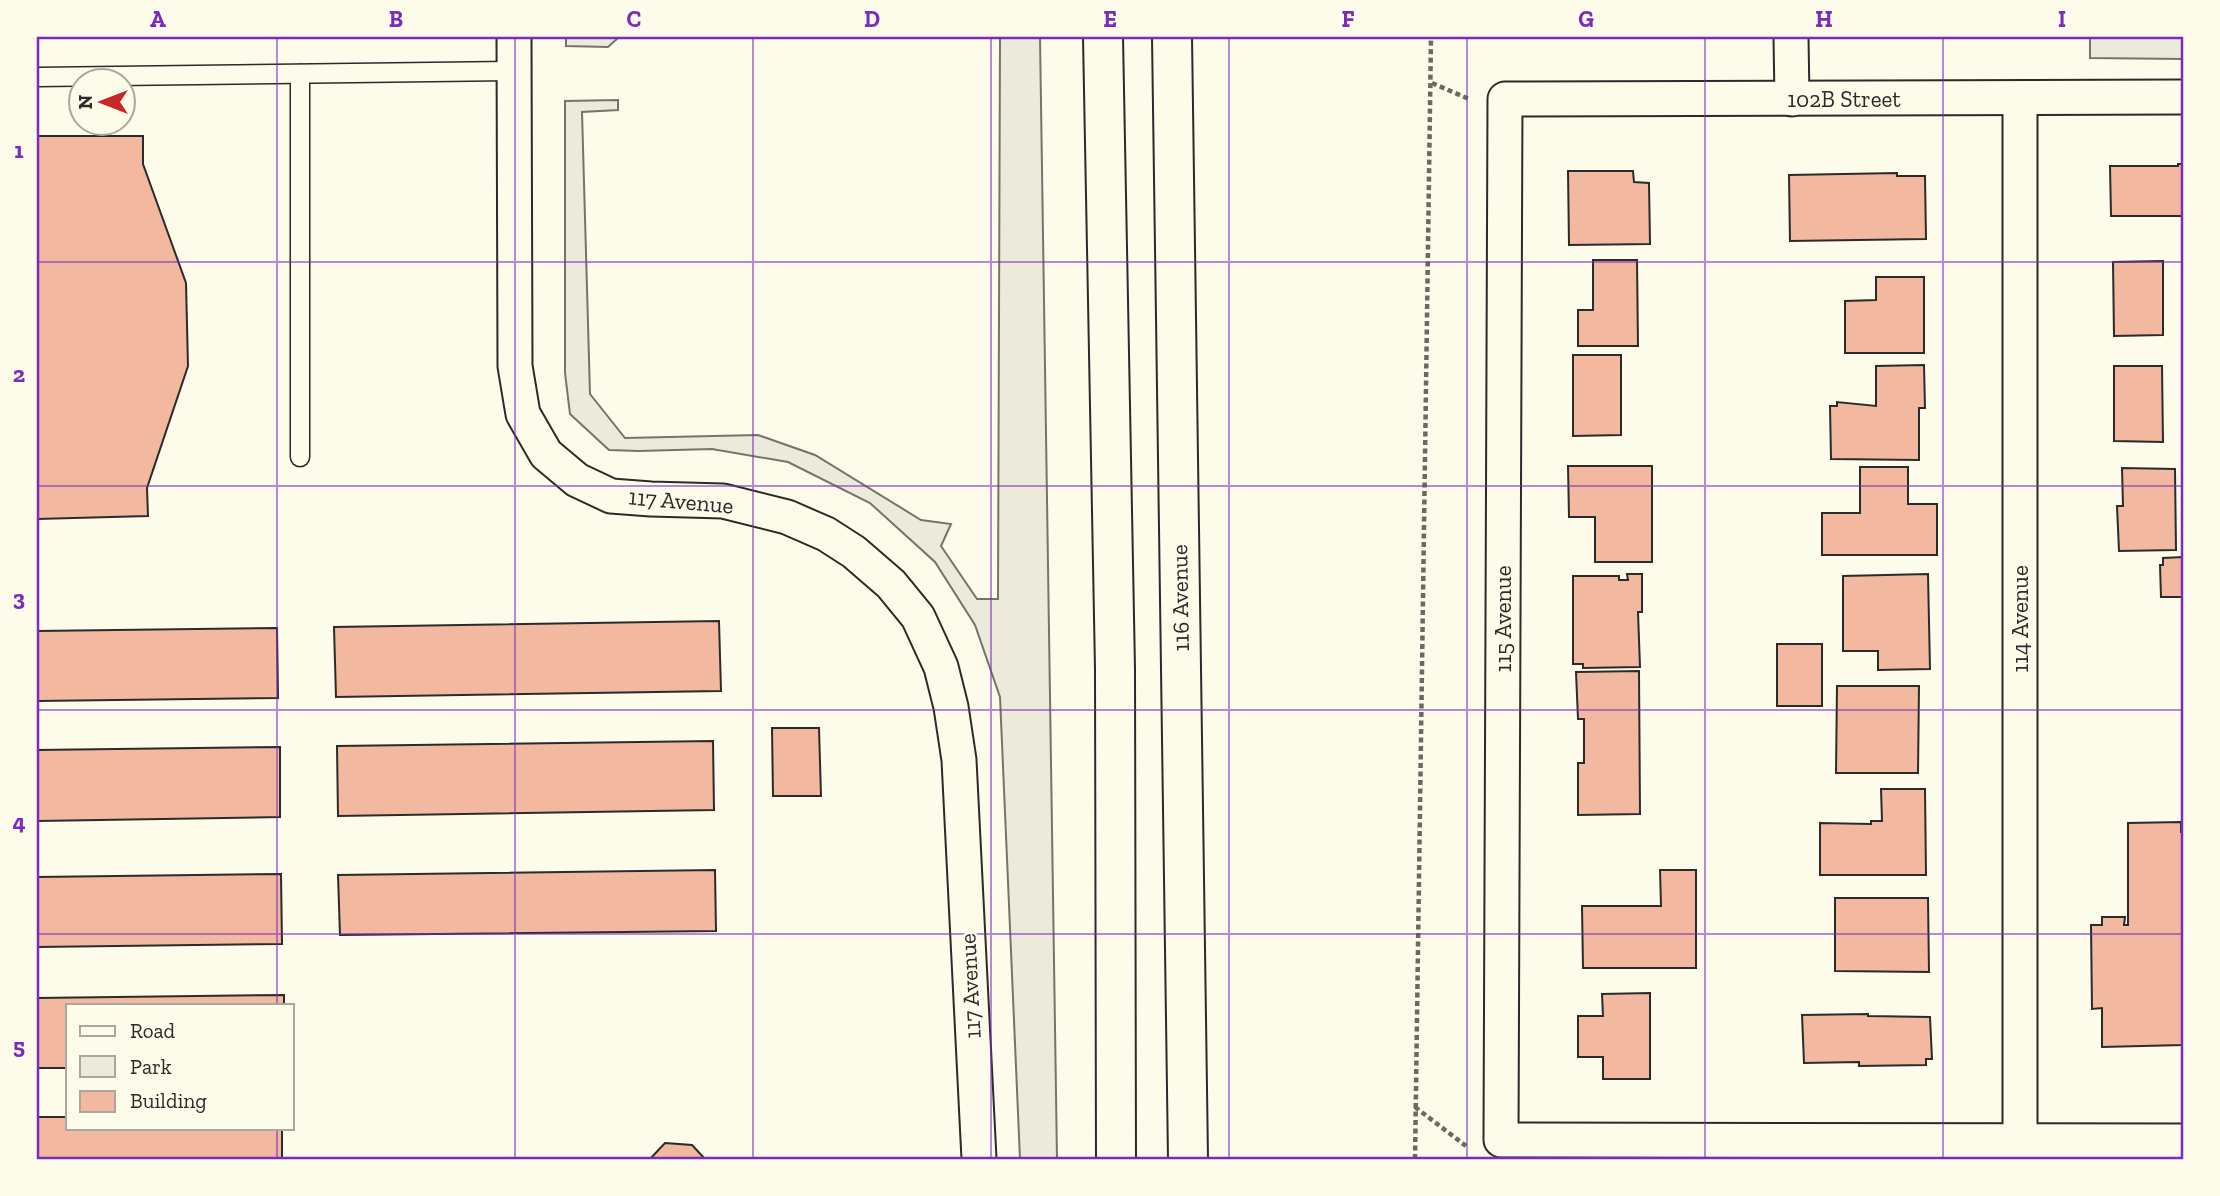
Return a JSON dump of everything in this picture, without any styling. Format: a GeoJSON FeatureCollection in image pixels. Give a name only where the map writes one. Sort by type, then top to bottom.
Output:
{"type":"FeatureCollection","features":[{"type":"Feature","properties":{"kind":"main road"},"geometry":{"type":"LineString","coordinates":[[1103,37],[1115,668],[1116,1159]]}},
{"type":"Feature","properties":{"kind":"main road","name":"116 Avenue"},"geometry":{"type":"LineString","coordinates":[[1172,37],[1188,1159]]}},
{"type":"Feature","properties":{"kind":"street","name":"117 Avenue"},"geometry":{"type":"LineString","coordinates":[[514,37],[514,366],[523,414],[546,454],[577,480],[611,496],[723,501],[787,517],[826,534],[854,552],[891,584],[918,617],[941,667],[951,707],[959,760],[979,1159]]}},
{"type":"Feature","properties":{"kind":"street"},"geometry":{"type":"LineString","coordinates":[[1791,37],[1792,99]]}},
{"type":"Feature","properties":{"kind":"street","name":"114 Avenue"},"geometry":{"type":"LineString","coordinates":[[2020,97],[2020,1141]]}},
{"type":"Feature","properties":{"kind":"street","name":"102B Street"},"geometry":{"type":"LineString","coordinates":[[1505,99],[2183,97]]}},
{"type":"Feature","properties":{"kind":"street","name":"115 Avenue"},"geometry":{"type":"LineString","coordinates":[[1501,1140],[1505,99]]}},
{"type":"Feature","properties":{"kind":"street"},"geometry":{"type":"LineString","coordinates":[[1501,1140],[2183,1141]]}},
{"type":"Feature","properties":{"kind":"lane"},"geometry":{"type":"LineString","coordinates":[[37,77],[513,71]]}},
{"type":"Feature","properties":{"kind":"lane"},"geometry":{"type":"LineString","coordinates":[[300,75],[300,457]]}},
{"type":"Feature","properties":{"kind":"path"},"geometry":{"type":"LineString","coordinates":[[1415,1159],[1431,37]]}},
{"type":"Feature","properties":{"kind":"path"},"geometry":{"type":"LineString","coordinates":[[1414,1107],[1467,1147],[1501,1140]]}},
{"type":"Feature","properties":{"kind":"green space"},"geometry":{"type":"Polygon","coordinates":[[[566,37],[619,37],[608,47],[566,46],[566,37]]]}},
{"type":"Feature","properties":{"kind":"green space"},"geometry":{"type":"Polygon","coordinates":[[[1000,37],[1040,37],[1057,1159],[1020,1159],[1000,697],[975,625],[935,562],[870,503],[788,462],[712,449],[609,450],[570,414],[565,373],[565,101],[618,100],[618,110],[582,112],[590,394],[625,438],[758,435],[815,455],[921,520],[951,524],[941,546],[977,599],[998,599],[1000,37]]]}},
{"type":"Feature","properties":{"kind":"green space"},"geometry":{"type":"Polygon","coordinates":[[[2090,37],[2183,37],[2183,59],[2090,58],[2090,37]]]}},
{"type":"Feature","properties":{"kind":"building"},"geometry":{"type":"Polygon","coordinates":[[[37,136],[143,136],[143,164],[186,283],[188,366],[147,488],[148,516],[37,519],[37,136]]]}},
{"type":"Feature","properties":{"kind":"building"},"geometry":{"type":"Polygon","coordinates":[[[2183,164],[2183,216],[2111,216],[2110,166],[2183,164]]]}},
{"type":"Feature","properties":{"kind":"building"},"geometry":{"type":"Polygon","coordinates":[[[1568,171],[1633,171],[1634,182],[1649,183],[1650,244],[1569,245],[1568,171]]]}},
{"type":"Feature","properties":{"kind":"building"},"geometry":{"type":"Polygon","coordinates":[[[1897,173],[1897,176],[1925,176],[1926,239],[1790,241],[1789,175],[1897,173]]]}},
{"type":"Feature","properties":{"kind":"building"},"geometry":{"type":"Polygon","coordinates":[[[1593,260],[1637,260],[1638,346],[1578,346],[1578,310],[1593,310],[1593,260]]]}},
{"type":"Feature","properties":{"kind":"building"},"geometry":{"type":"Polygon","coordinates":[[[2163,261],[2163,335],[2114,336],[2113,262],[2163,261]]]}},
{"type":"Feature","properties":{"kind":"building"},"geometry":{"type":"Polygon","coordinates":[[[1876,277],[1924,277],[1924,353],[1845,353],[1845,301],[1876,300],[1876,277]]]}},
{"type":"Feature","properties":{"kind":"building"},"geometry":{"type":"Polygon","coordinates":[[[1573,355],[1621,355],[1621,435],[1573,436],[1573,355]]]}},
{"type":"Feature","properties":{"kind":"building"},"geometry":{"type":"Polygon","coordinates":[[[1924,365],[1925,408],[1919,408],[1919,460],[1831,459],[1830,406],[1837,406],[1837,402],[1876,406],[1876,366],[1924,365]]]}},
{"type":"Feature","properties":{"kind":"building"},"geometry":{"type":"Polygon","coordinates":[[[2114,366],[2162,366],[2163,442],[2114,441],[2114,366]]]}},
{"type":"Feature","properties":{"kind":"building"},"geometry":{"type":"Polygon","coordinates":[[[1568,466],[1652,466],[1652,562],[1595,562],[1595,517],[1569,517],[1568,466]]]}},
{"type":"Feature","properties":{"kind":"building"},"geometry":{"type":"Polygon","coordinates":[[[1860,467],[1908,467],[1908,504],[1937,504],[1937,555],[1822,555],[1822,513],[1860,513],[1860,467]]]}},
{"type":"Feature","properties":{"kind":"building"},"geometry":{"type":"Polygon","coordinates":[[[2122,468],[2175,469],[2176,550],[2119,551],[2117,506],[2123,506],[2122,468]]]}},
{"type":"Feature","properties":{"kind":"building"},"geometry":{"type":"Polygon","coordinates":[[[2183,557],[2183,597],[2161,597],[2160,565],[2163,565],[2163,558],[2183,557]]]}},
{"type":"Feature","properties":{"kind":"building"},"geometry":{"type":"Polygon","coordinates":[[[1627,574],[1642,574],[1642,612],[1638,612],[1640,667],[1583,668],[1583,664],[1573,664],[1573,576],[1619,576],[1619,580],[1628,580],[1627,574]]]}},
{"type":"Feature","properties":{"kind":"building"},"geometry":{"type":"Polygon","coordinates":[[[1928,574],[1930,669],[1878,670],[1878,651],[1843,651],[1843,576],[1928,574]]]}},
{"type":"Feature","properties":{"kind":"building"},"geometry":{"type":"Polygon","coordinates":[[[719,621],[721,691],[336,697],[334,627],[719,621]]]}},
{"type":"Feature","properties":{"kind":"building"},"geometry":{"type":"Polygon","coordinates":[[[277,628],[278,698],[37,701],[37,631],[277,628]]]}},
{"type":"Feature","properties":{"kind":"building"},"geometry":{"type":"Polygon","coordinates":[[[1777,644],[1822,644],[1822,706],[1777,706],[1777,644]]]}},
{"type":"Feature","properties":{"kind":"building"},"geometry":{"type":"Polygon","coordinates":[[[1639,671],[1640,814],[1578,815],[1578,763],[1584,763],[1584,719],[1578,719],[1576,672],[1639,671]]]}},
{"type":"Feature","properties":{"kind":"building"},"geometry":{"type":"Polygon","coordinates":[[[1837,686],[1919,686],[1918,773],[1836,773],[1837,686]]]}},
{"type":"Feature","properties":{"kind":"building"},"geometry":{"type":"Polygon","coordinates":[[[772,728],[819,728],[821,796],[773,796],[772,728]]]}},
{"type":"Feature","properties":{"kind":"building"},"geometry":{"type":"Polygon","coordinates":[[[713,741],[714,810],[338,816],[337,746],[713,741]]]}},
{"type":"Feature","properties":{"kind":"building"},"geometry":{"type":"Polygon","coordinates":[[[280,747],[280,817],[37,821],[37,750],[280,747]]]}},
{"type":"Feature","properties":{"kind":"building"},"geometry":{"type":"Polygon","coordinates":[[[1881,789],[1925,789],[1926,875],[1820,875],[1820,823],[1871,824],[1871,821],[1882,821],[1881,789]]]}},
{"type":"Feature","properties":{"kind":"building"},"geometry":{"type":"Polygon","coordinates":[[[2181,822],[2183,1045],[2102,1047],[2102,1008],[2092,1009],[2091,925],[2102,925],[2102,917],[2125,917],[2124,925],[2128,925],[2128,823],[2181,822]]]}},
{"type":"Feature","properties":{"kind":"building"},"geometry":{"type":"Polygon","coordinates":[[[715,870],[716,931],[340,935],[338,875],[715,870]]]}},
{"type":"Feature","properties":{"kind":"building"},"geometry":{"type":"Polygon","coordinates":[[[1660,870],[1696,870],[1696,968],[1583,968],[1582,906],[1661,906],[1660,870]]]}},
{"type":"Feature","properties":{"kind":"building"},"geometry":{"type":"Polygon","coordinates":[[[281,874],[282,944],[37,947],[37,877],[281,874]]]}},
{"type":"Feature","properties":{"kind":"building"},"geometry":{"type":"Polygon","coordinates":[[[1835,898],[1928,898],[1929,972],[1835,971],[1835,898]]]}},
{"type":"Feature","properties":{"kind":"building"},"geometry":{"type":"Polygon","coordinates":[[[1650,993],[1650,1079],[1603,1079],[1603,1057],[1578,1057],[1578,1016],[1603,1016],[1602,994],[1650,993]]]}},
{"type":"Feature","properties":{"kind":"building"},"geometry":{"type":"Polygon","coordinates":[[[284,995],[284,1004],[66,1004],[66,1068],[37,1068],[37,998],[284,995]]]}},
{"type":"Feature","properties":{"kind":"building"},"geometry":{"type":"Polygon","coordinates":[[[1802,1015],[1930,1017],[1932,1059],[1926,1059],[1926,1065],[1804,1063],[1802,1015]]]}},
{"type":"Feature","properties":{"kind":"building"},"geometry":{"type":"Polygon","coordinates":[[[37,1117],[66,1117],[66,1130],[282,1130],[282,1158],[37,1159],[37,1117]]]}},
{"type":"Feature","properties":{"kind":"building"},"geometry":{"type":"Polygon","coordinates":[[[665,1143],[692,1145],[705,1159],[650,1159],[665,1143]]]}}]}
